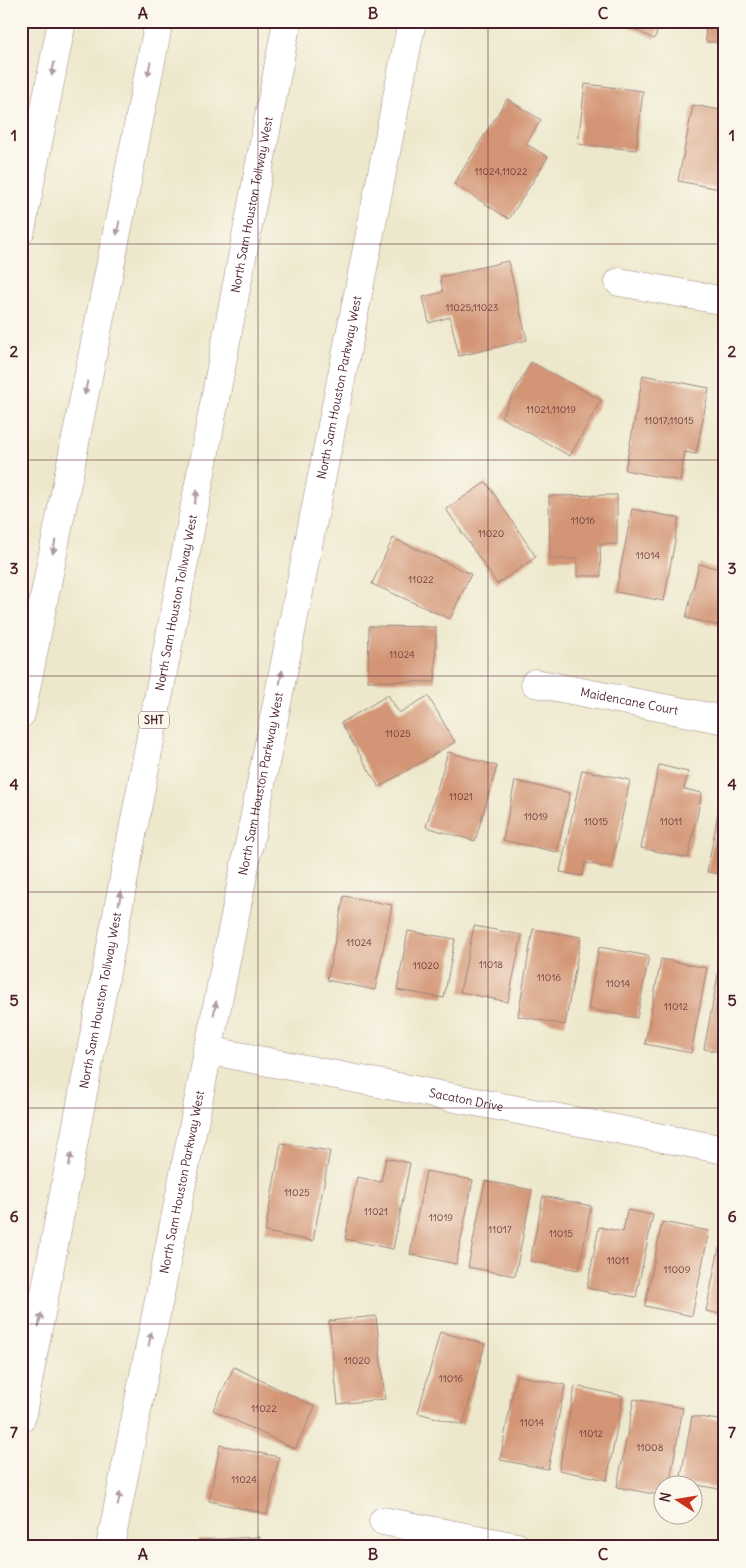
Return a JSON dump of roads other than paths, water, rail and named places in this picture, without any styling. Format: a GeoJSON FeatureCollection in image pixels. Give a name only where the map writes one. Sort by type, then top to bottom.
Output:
{"type":"FeatureCollection","features":[{"type":"Feature","properties":{"kind":"main road"},"geometry":{"type":"LineString","coordinates":[[21,230],[62,21]]}},
{"type":"Feature","properties":{"kind":"main road"},"geometry":{"type":"LineString","coordinates":[[21,714],[159,21]]}},
{"type":"Feature","properties":{"kind":"main road","name":"North Sam Houston Tollway West"},"geometry":{"type":"LineString","coordinates":[[21,1419],[287,21]]}},
{"type":"Feature","properties":{"kind":"main road","name":"North Sam Houston Parkway West"},"geometry":{"type":"LineString","coordinates":[[110,1547],[412,21]]}},
{"type":"Feature","properties":{"kind":"main road"},"geometry":{"type":"LineString","coordinates":[[619,282],[725,301]]}},
{"type":"Feature","properties":{"kind":"main road","name":"Maidencane Court"},"geometry":{"type":"LineString","coordinates":[[535,683],[725,720]]}},
{"type":"Feature","properties":{"kind":"main road","name":"Sacaton Drive"},"geometry":{"type":"LineString","coordinates":[[207,1050],[725,1150]]}},
{"type":"Feature","properties":{"kind":"main road"},"geometry":{"type":"LineString","coordinates":[[384,1521],[518,1547]]}}]}
